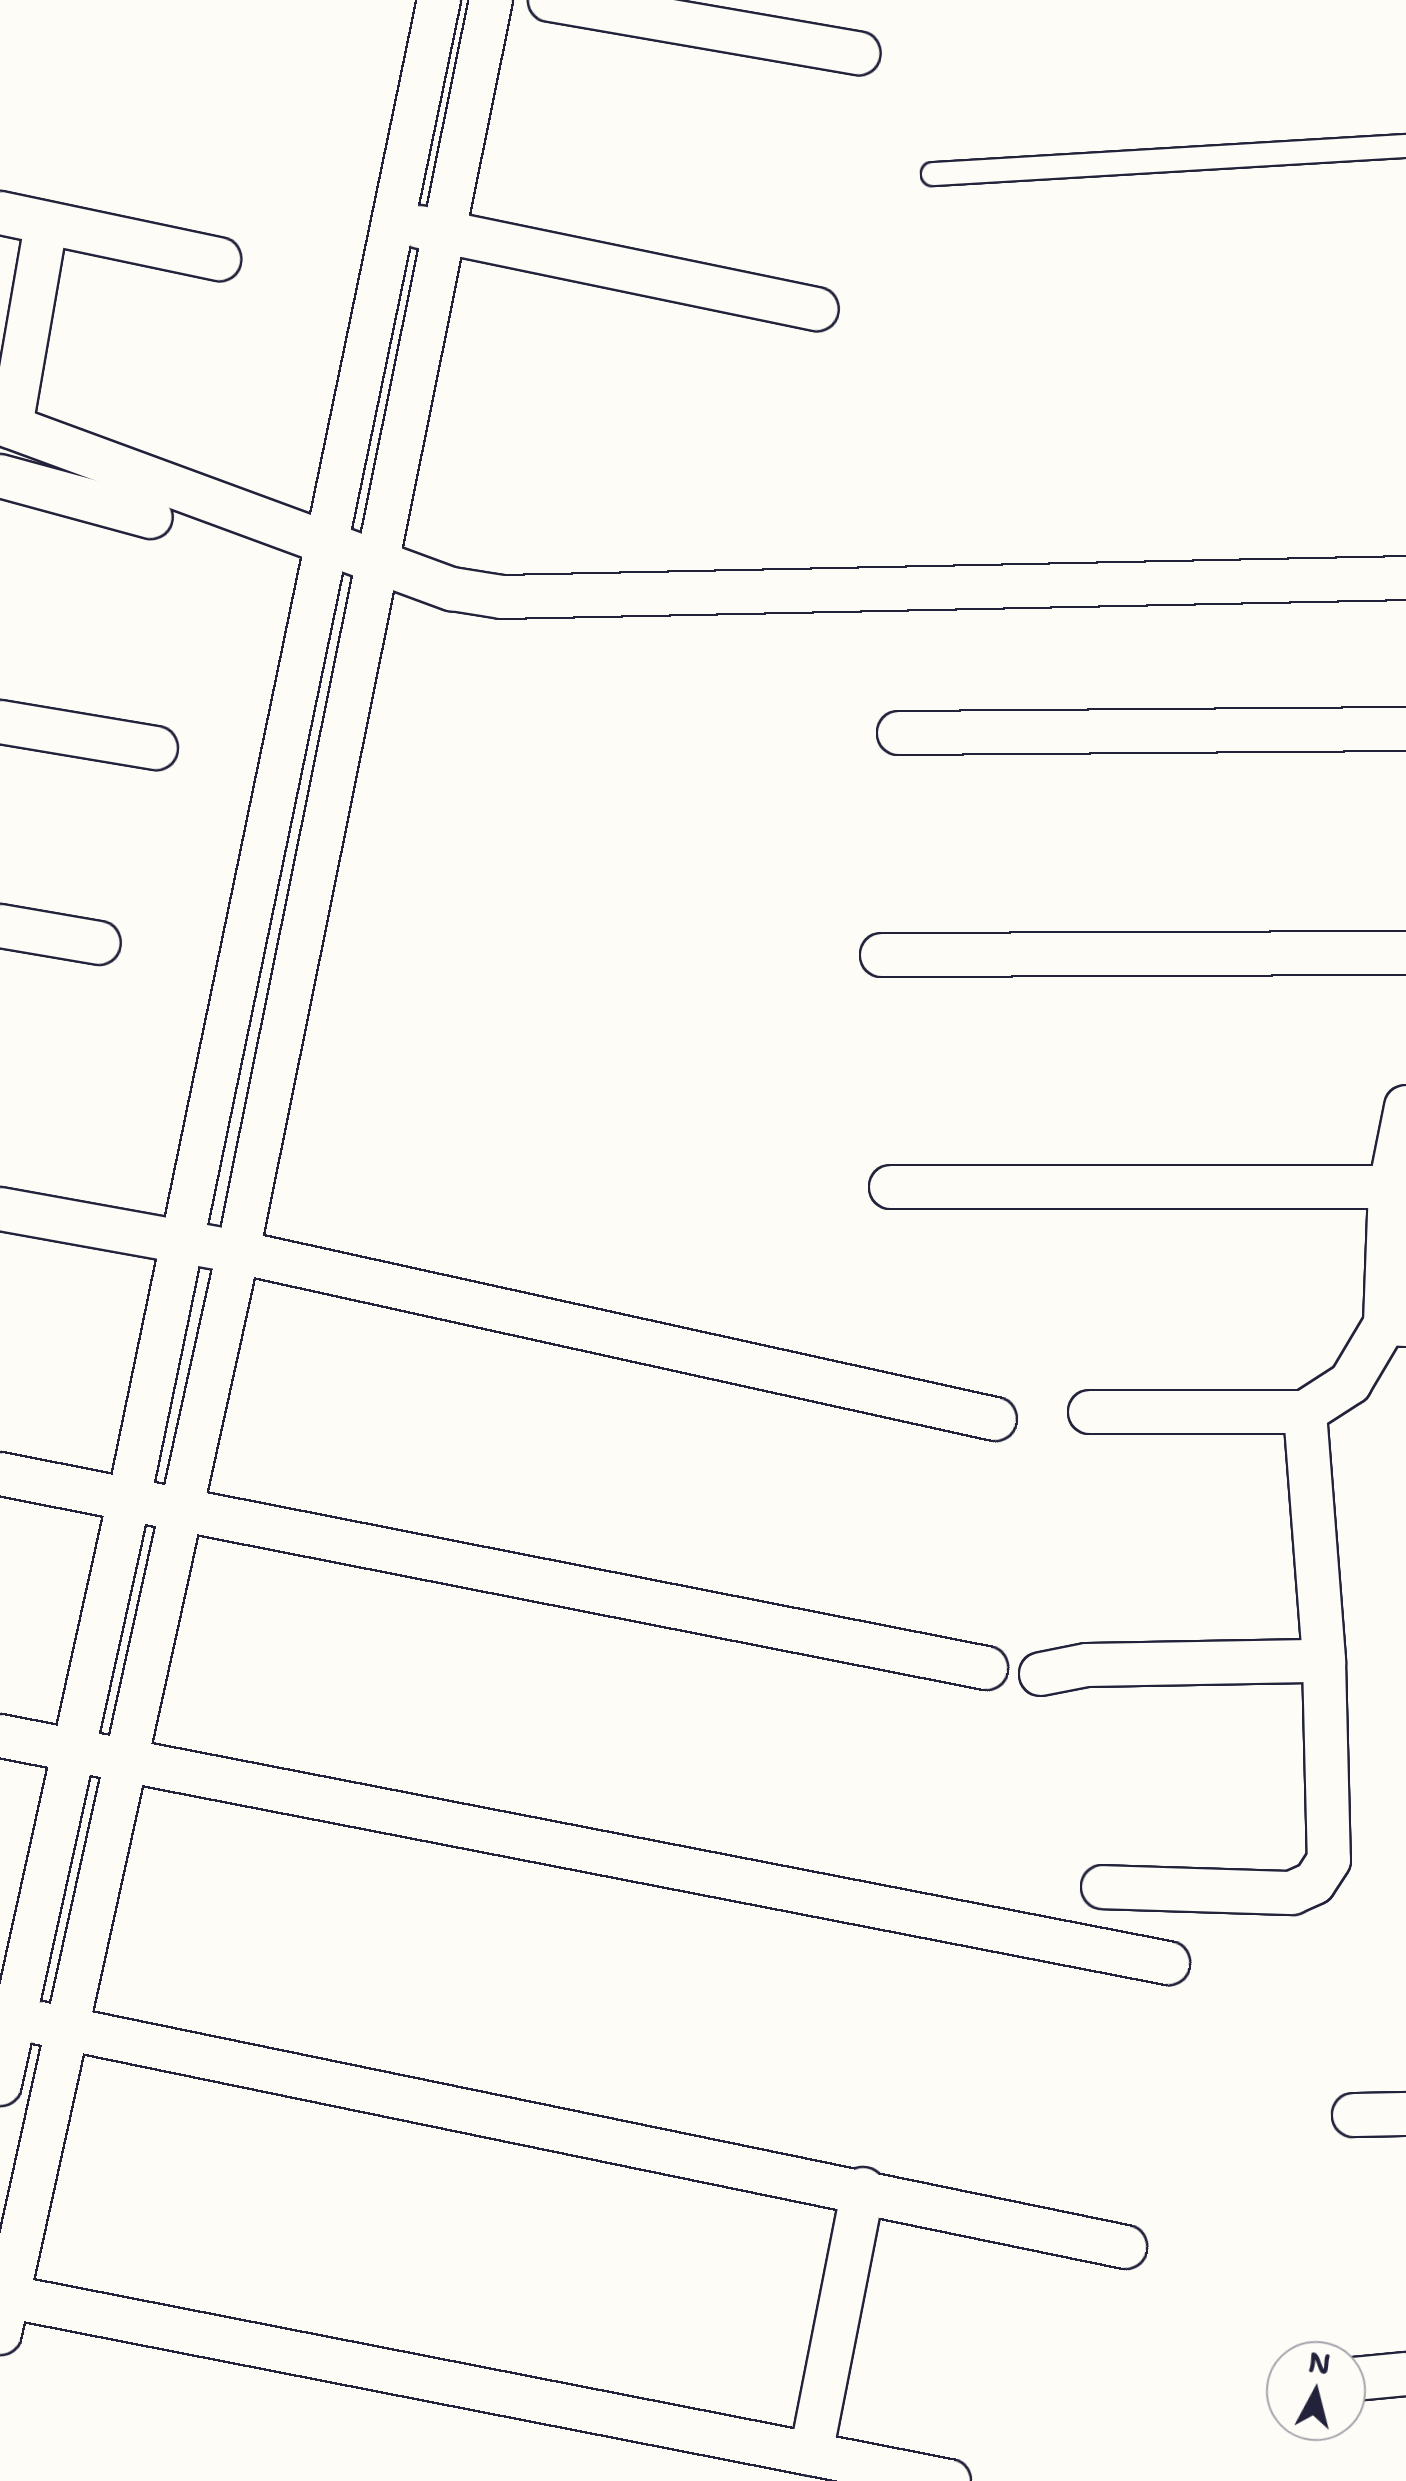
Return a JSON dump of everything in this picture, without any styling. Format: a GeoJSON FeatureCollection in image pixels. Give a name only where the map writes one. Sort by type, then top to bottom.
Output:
{"type":"FeatureCollection","features":[{"type":"Feature","properties":{"kind":"street"},"geometry":{"type":"LineString","coordinates":[[0,2084],[7,2017],[74,1753],[129,1499],[179,1242],[439,0]]}},
{"type":"Feature","properties":{"kind":"street"},"geometry":{"type":"LineString","coordinates":[[491,0],[448,233],[130,1763],[2,2308],[949,2481]]}},
{"type":"Feature","properties":{"kind":"street"},"geometry":{"type":"LineString","coordinates":[[550,0],[858,53]]}},
{"type":"Feature","properties":{"kind":"street"},"geometry":{"type":"LineString","coordinates":[[0,213],[219,259]]}},
{"type":"Feature","properties":{"kind":"street"},"geometry":{"type":"LineString","coordinates":[[391,220],[816,309]]}},
{"type":"Feature","properties":{"kind":"street"},"geometry":{"type":"LineString","coordinates":[[46,224],[5,425],[452,589],[502,597],[1406,578]]}},
{"type":"Feature","properties":{"kind":"street"},"geometry":{"type":"LineString","coordinates":[[0,476],[151,517]]}},
{"type":"Feature","properties":{"kind":"street"},"geometry":{"type":"LineString","coordinates":[[0,722],[156,748]]}},
{"type":"Feature","properties":{"kind":"street"},"geometry":{"type":"LineString","coordinates":[[900,733],[1406,730]]}},
{"type":"Feature","properties":{"kind":"street"},"geometry":{"type":"LineString","coordinates":[[0,926],[100,944]]}},
{"type":"Feature","properties":{"kind":"street"},"geometry":{"type":"LineString","coordinates":[[882,955],[1406,953]]}},
{"type":"Feature","properties":{"kind":"street"},"geometry":{"type":"LineString","coordinates":[[1090,1412],[1305,1412],[1350,1383],[1396,1324],[1398,1187],[1406,1107]]}},
{"type":"Feature","properties":{"kind":"street"},"geometry":{"type":"LineString","coordinates":[[891,1187],[1398,1187]]}},
{"type":"Feature","properties":{"kind":"street"},"geometry":{"type":"LineString","coordinates":[[0,1208],[238,1252],[995,1419]]}},
{"type":"Feature","properties":{"kind":"street"},"geometry":{"type":"LineString","coordinates":[[1103,1887],[1292,1893],[1314,1883],[1329,1860],[1324,1662],[1305,1412]]}},
{"type":"Feature","properties":{"kind":"street"},"geometry":{"type":"LineString","coordinates":[[0,1474],[986,1668]]}},
{"type":"Feature","properties":{"kind":"street"},"geometry":{"type":"LineString","coordinates":[[1041,1674],[1106,1664],[1324,1662]]}},
{"type":"Feature","properties":{"kind":"street"},"geometry":{"type":"LineString","coordinates":[[0,1736],[1168,1964]]}},
{"type":"Feature","properties":{"kind":"street"},"geometry":{"type":"LineString","coordinates":[[7,2017],[862,2189],[1124,2248]]}},
{"type":"Feature","properties":{"kind":"street"},"geometry":{"type":"LineString","coordinates":[[1354,2115],[1406,2114]]}},
{"type":"Feature","properties":{"kind":"street"},"geometry":{"type":"LineString","coordinates":[[811,2454],[862,2189]]}},
{"type":"Feature","properties":{"kind":"street"},"geometry":{"type":"LineString","coordinates":[[1366,2378],[1406,2374]]}},
{"type":"Feature","properties":{"kind":"lane"},"geometry":{"type":"LineString","coordinates":[[932,174],[1406,146]]}}]}
